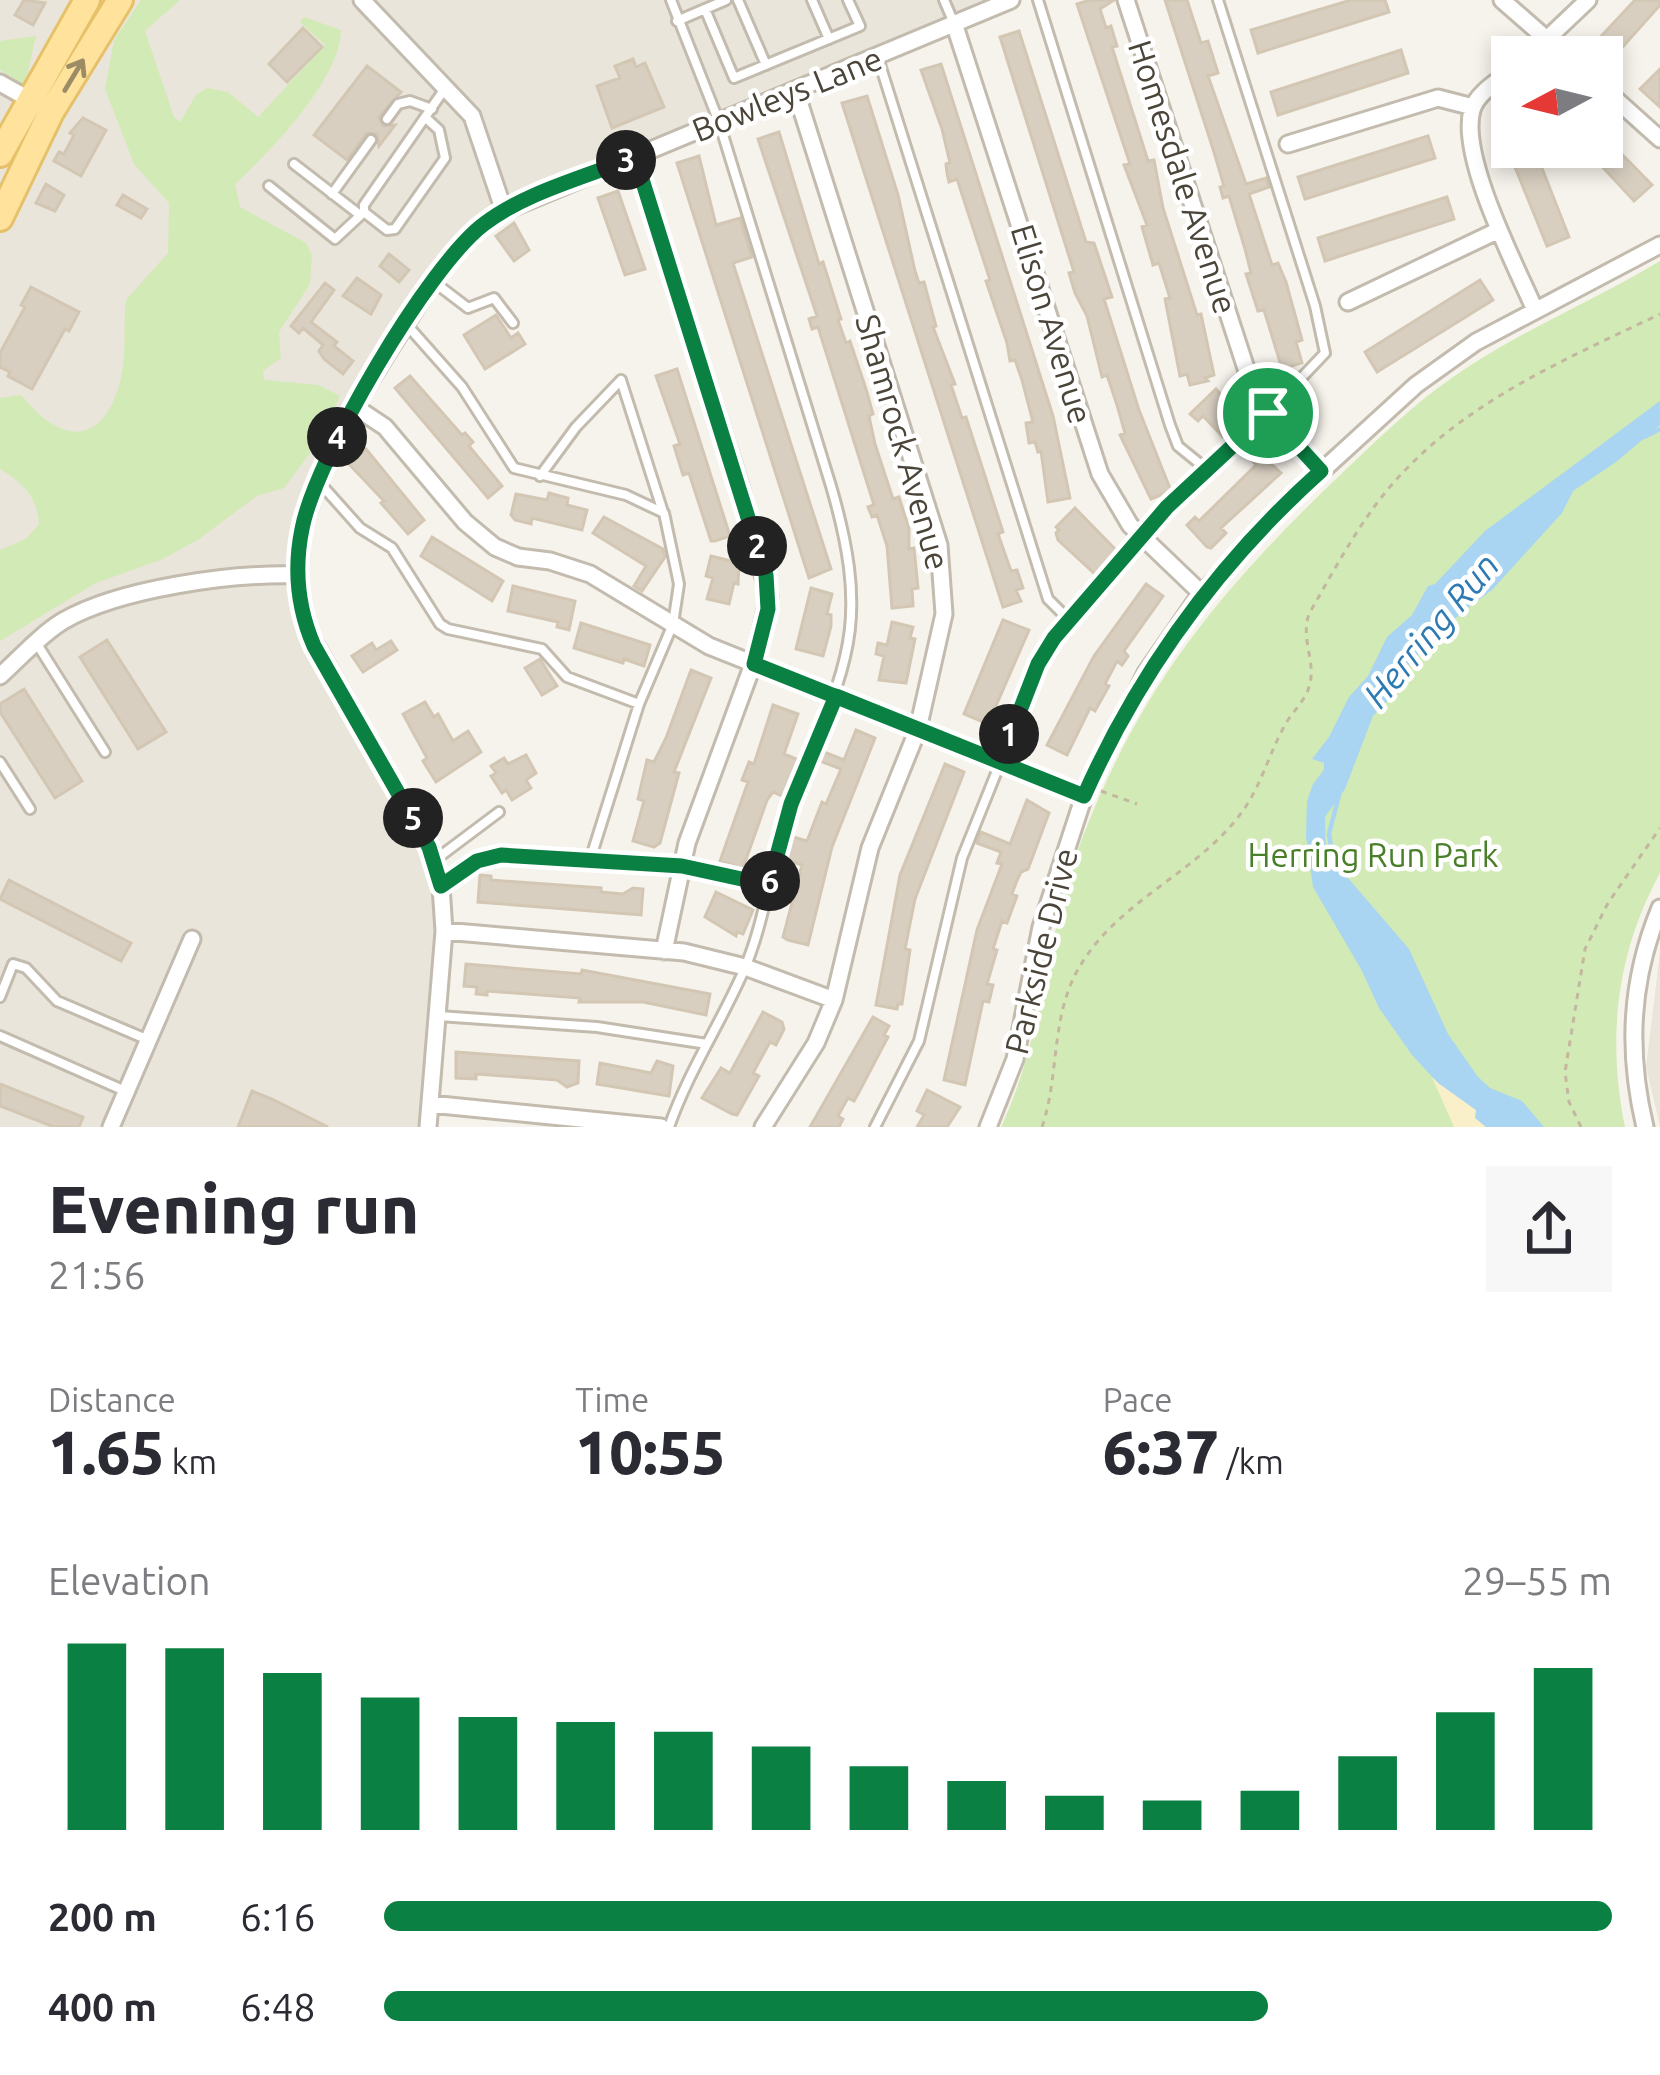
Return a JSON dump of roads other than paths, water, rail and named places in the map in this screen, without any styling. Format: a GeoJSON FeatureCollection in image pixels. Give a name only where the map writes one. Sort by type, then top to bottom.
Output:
{"type":"FeatureCollection","features":[{"type":"Feature","properties":{"kind":"main road"},"geometry":{"type":"LineString","coordinates":[[0,154],[87,0]]}},
{"type":"Feature","properties":{"kind":"main road"},"geometry":{"type":"LineString","coordinates":[[0,218],[51,112],[120,0]]}},
{"type":"Feature","properties":{"kind":"street"},"geometry":{"type":"LineString","coordinates":[[362,0],[472,116],[504,211]]}},
{"type":"Feature","properties":{"kind":"street","name":"Bowleys Lane"},"geometry":{"type":"LineString","coordinates":[[428,1127],[444,931],[441,886],[434,861],[314,646],[302,609],[298,574],[301,533],[317,481],[355,407],[433,281],[462,244],[504,211],[1010,0]]}},
{"type":"Feature","properties":{"kind":"street","name":"Homesdale Avenue"},"geometry":{"type":"LineString","coordinates":[[1126,0],[1246,375],[1268,413],[1321,471]]}},
{"type":"Feature","properties":{"kind":"street"},"geometry":{"type":"LineString","coordinates":[[1502,0],[1543,36]]}},
{"type":"Feature","properties":{"kind":"street"},"geometry":{"type":"LineString","coordinates":[[1554,36],[1588,0]]}},
{"type":"Feature","properties":{"kind":"street","name":"Elison Avenue"},"geometry":{"type":"LineString","coordinates":[[954,23],[1100,474],[1120,513],[1202,594]]}},
{"type":"Feature","properties":{"kind":"street"},"geometry":{"type":"LineString","coordinates":[[0,82],[51,112]]}},
{"type":"Feature","properties":{"kind":"street"},"geometry":{"type":"LineString","coordinates":[[1491,86],[1473,107],[1478,169],[1535,310]]}},
{"type":"Feature","properties":{"kind":"street","name":"Shamrock Avenue"},"geometry":{"type":"LineString","coordinates":[[763,1127],[816,1043],[834,1000],[870,848],[918,729],[944,614],[939,545],[796,92]]}},
{"type":"Feature","properties":{"kind":"street"},"geometry":{"type":"LineString","coordinates":[[1288,144],[1438,98],[1473,107]]}},
{"type":"Feature","properties":{"kind":"street"},"geometry":{"type":"LineString","coordinates":[[1623,106],[1660,139]]}},
{"type":"Feature","properties":{"kind":"street"},"geometry":{"type":"LineString","coordinates":[[635,157],[766,575],[768,609],[754,664],[694,818],[664,951]]}},
{"type":"Feature","properties":{"kind":"street"},"geometry":{"type":"LineString","coordinates":[[1348,302],[1499,230]]}},
{"type":"Feature","properties":{"kind":"street","name":"Parkside Drive"},"geometry":{"type":"LineString","coordinates":[[988,1127],[1015,1058],[1046,910],[1092,793],[1146,673],[1202,594],[1321,471],[1427,376],[1477,342],[1660,245]]}},
{"type":"Feature","properties":{"kind":"street"},"geometry":{"type":"LineString","coordinates":[[355,407],[385,427],[482,539],[518,557],[590,574],[709,646],[1000,762],[1092,793]]}},
{"type":"Feature","properties":{"kind":"street"},"geometry":{"type":"LineString","coordinates":[[0,676],[58,624],[117,601],[244,573],[298,574]]}},
{"type":"Feature","properties":{"kind":"street"},"geometry":{"type":"LineString","coordinates":[[1645,1127],[1634,1070],[1633,1015],[1639,970],[1660,908]]}},
{"type":"Feature","properties":{"kind":"street"},"geometry":{"type":"LineString","coordinates":[[444,931],[664,951],[746,967],[834,1000]]}},
{"type":"Feature","properties":{"kind":"street"},"geometry":{"type":"LineString","coordinates":[[111,1127],[192,939]]}},
{"type":"Feature","properties":{"kind":"street"},"geometry":{"type":"LineString","coordinates":[[430,1104],[665,1127]]}},
{"type":"Feature","properties":{"kind":"lane"},"geometry":{"type":"LineString","coordinates":[[665,1127],[746,967],[791,804],[836,696],[853,626],[846,542],[719,122],[671,0]]}},
{"type":"Feature","properties":{"kind":"lane"},"geometry":{"type":"LineString","coordinates":[[677,21],[725,0]]}},
{"type":"Feature","properties":{"kind":"lane"},"geometry":{"type":"LineString","coordinates":[[738,0],[766,65]]}},
{"type":"Feature","properties":{"kind":"lane"},"geometry":{"type":"LineString","coordinates":[[812,0],[829,39]]}},
{"type":"Feature","properties":{"kind":"lane"},"geometry":{"type":"LineString","coordinates":[[704,9],[734,78],[860,26],[848,0]]}},
{"type":"Feature","properties":{"kind":"lane"},"geometry":{"type":"LineString","coordinates":[[944,0],[954,23]]}},
{"type":"Feature","properties":{"kind":"lane"},"geometry":{"type":"LineString","coordinates":[[1038,0],[1178,446],[1205,468]]}},
{"type":"Feature","properties":{"kind":"lane"},"geometry":{"type":"LineString","coordinates":[[874,1127],[919,1041],[962,858],[1038,664],[1069,620],[1141,537],[1325,352],[1218,0]]}},
{"type":"Feature","properties":{"kind":"lane"},"geometry":{"type":"LineString","coordinates":[[877,56],[1048,599],[1069,620]]}},
{"type":"Feature","properties":{"kind":"lane"},"geometry":{"type":"LineString","coordinates":[[269,186],[335,238],[362,214],[447,86]]}},
{"type":"Feature","properties":{"kind":"lane"},"geometry":{"type":"LineString","coordinates":[[387,119],[398,104],[410,101],[432,109]]}},
{"type":"Feature","properties":{"kind":"lane"},"geometry":{"type":"LineString","coordinates":[[294,164],[362,214],[387,230],[395,229],[445,158],[439,130],[426,118]]}},
{"type":"Feature","properties":{"kind":"lane"},"geometry":{"type":"LineString","coordinates":[[332,194],[371,140]]}},
{"type":"Feature","properties":{"kind":"lane"},"geometry":{"type":"LineString","coordinates":[[433,281],[468,308],[494,298],[513,323]]}},
{"type":"Feature","properties":{"kind":"lane"},"geometry":{"type":"LineString","coordinates":[[406,324],[462,387],[514,469],[626,495],[664,513]]}},
{"type":"Feature","properties":{"kind":"lane"},"geometry":{"type":"LineString","coordinates":[[540,476],[576,427],[621,380],[664,513],[679,584],[673,624],[639,704],[591,857]]}},
{"type":"Feature","properties":{"kind":"lane"},"geometry":{"type":"LineString","coordinates":[[317,481],[360,527],[392,548],[440,624],[542,649],[567,677],[639,704]]}},
{"type":"Feature","properties":{"kind":"lane"},"geometry":{"type":"LineString","coordinates":[[37,643],[104,752]]}},
{"type":"Feature","properties":{"kind":"lane"},"geometry":{"type":"LineString","coordinates":[[0,762],[30,809]]}},
{"type":"Feature","properties":{"kind":"lane"},"geometry":{"type":"LineString","coordinates":[[434,861],[499,812]]}},
{"type":"Feature","properties":{"kind":"lane"},"geometry":{"type":"LineString","coordinates":[[441,886],[492,856],[591,857],[682,866],[769,885]]}},
{"type":"Feature","properties":{"kind":"lane"},"geometry":{"type":"LineString","coordinates":[[0,997],[14,964],[26,968],[57,1001],[148,1040]]}},
{"type":"Feature","properties":{"kind":"lane"},"geometry":{"type":"LineString","coordinates":[[439,1016],[597,1028],[707,1044]]}},
{"type":"Feature","properties":{"kind":"lane"},"geometry":{"type":"LineString","coordinates":[[0,1036],[126,1092]]}},
{"type":"Feature","properties":{"kind":"water","name":"Herring Run"},"geometry":{"type":"Polygon","coordinates":[[[1660,401],[1660,425],[1573,491],[1562,513],[1492,590],[1409,664],[1401,687],[1373,716],[1345,789],[1325,817],[1326,863],[1348,878],[1409,949],[1448,1034],[1478,1077],[1490,1088],[1522,1101],[1544,1127],[1486,1127],[1475,1118],[1476,1110],[1438,1083],[1412,1055],[1379,1008],[1313,887],[1307,801],[1324,763],[1312,759],[1349,697],[1368,676],[1387,637],[1412,615],[1428,586],[1485,531],[1660,401]]]}},
{"type":"Feature","properties":{"kind":"waterway","name":"Herring Run"},"geometry":{"type":"LineString","coordinates":[[1644,437],[1660,429]]}},
{"type":"Feature","properties":{"kind":"waterway","name":"Herring Run"},"geometry":{"type":"LineString","coordinates":[[1336,878],[1329,834],[1339,795]]}},
{"type":"Feature","properties":{"kind":"park label","name":"Herring Run Park"},"geometry":{"type":"Point","coordinates":[1373,855]}}]}
